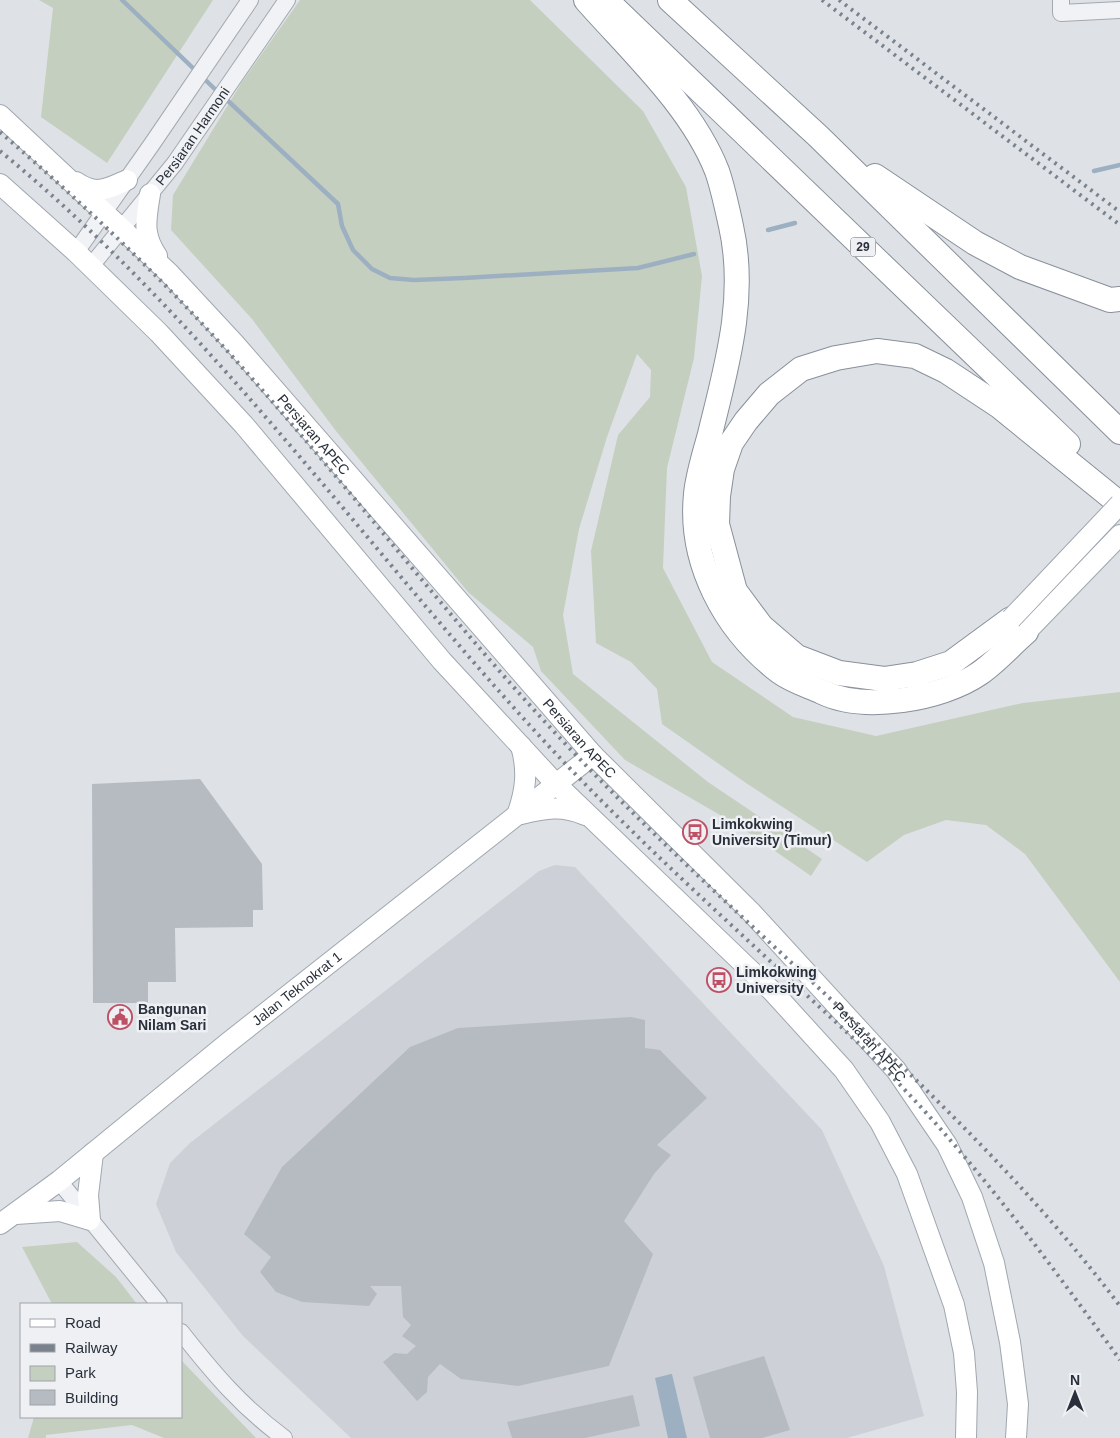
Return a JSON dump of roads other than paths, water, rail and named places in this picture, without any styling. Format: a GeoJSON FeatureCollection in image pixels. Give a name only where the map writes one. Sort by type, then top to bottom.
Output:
{"type":"FeatureCollection","features":[{"type":"Feature","properties":{"kind":"highway"},"geometry":{"type":"LineString","coordinates":[[586,0],[686,114],[716,171],[732,228],[736,280],[736,316],[730,352],[696,493],[696,533],[709,585],[738,631],[781,673],[838,700],[895,701],[938,693],[979,674],[1018,626]]}},
{"type":"Feature","properties":{"kind":"highway","name":"29"},"geometry":{"type":"LineString","coordinates":[[606,0],[1120,494]]}},
{"type":"Feature","properties":{"kind":"highway"},"geometry":{"type":"LineString","coordinates":[[670,0],[818,136],[1120,432]]}},
{"type":"Feature","properties":{"kind":"highway"},"geometry":{"type":"LineString","coordinates":[[818,136],[975,243],[1020,267],[1115,300]]}},
{"type":"Feature","properties":{"kind":"highway"},"geometry":{"type":"LineString","coordinates":[[1018,626],[951,663],[918,674],[884,679],[840,673],[797,657],[761,626],[735,591],[717,524],[718,496],[722,469],[731,443],[746,421],[769,394],[800,369],[836,358],[877,351],[914,356],[946,371],[999,406],[1120,504]]}},
{"type":"Feature","properties":{"kind":"main road","name":"Persiaran APEC"},"geometry":{"type":"LineString","coordinates":[[0,115],[169,273],[234,343],[593,755],[751,912],[896,1070],[947,1145],[972,1197],[994,1263],[1010,1342],[1018,1404],[1016,1438]]}},
{"type":"Feature","properties":{"kind":"main road"},"geometry":{"type":"LineString","coordinates":[[66,176],[87,190],[102,190],[127,180]]}},
{"type":"Feature","properties":{"kind":"main road"},"geometry":{"type":"LineString","coordinates":[[0,184],[91,266],[159,333],[244,425],[442,660],[555,783],[587,816],[773,992],[844,1070],[880,1122],[907,1174],[954,1305],[964,1353],[967,1392],[966,1438]]}},
{"type":"Feature","properties":{"kind":"main road"},"geometry":{"type":"LineString","coordinates":[[150,194],[147,214],[147,241],[169,273]]}},
{"type":"Feature","properties":{"kind":"main road"},"geometry":{"type":"LineString","coordinates":[[1018,626],[1120,504]]}},
{"type":"Feature","properties":{"kind":"main road"},"geometry":{"type":"LineString","coordinates":[[1018,626],[1120,535]]}},
{"type":"Feature","properties":{"kind":"main road"},"geometry":{"type":"LineString","coordinates":[[517,815],[523,799],[526,781],[526,764],[520,744]]}},
{"type":"Feature","properties":{"kind":"main road","name":"Jalan Teknokrat 1"},"geometry":{"type":"LineString","coordinates":[[8,1219],[59,1181],[229,1042],[555,783],[593,755]]}},
{"type":"Feature","properties":{"kind":"main road"},"geometry":{"type":"LineString","coordinates":[[517,815],[542,808],[560,807],[587,816]]}},
{"type":"Feature","properties":{"kind":"main road"},"geometry":{"type":"LineString","coordinates":[[8,1219],[36,1211],[60,1211],[90,1220],[88,1194],[93,1153]]}},
{"type":"Feature","properties":{"kind":"street","name":"Persiaran Harmoni"},"geometry":{"type":"LineString","coordinates":[[76,252],[250,0]]}},
{"type":"Feature","properties":{"kind":"street","name":"Persiaran Harmoni"},"geometry":{"type":"LineString","coordinates":[[91,266],[175,163],[287,0]]}},
{"type":"Feature","properties":{"kind":"street"},"geometry":{"type":"LineString","coordinates":[[1061,6],[1120,10]]}},
{"type":"Feature","properties":{"kind":"street"},"geometry":{"type":"LineString","coordinates":[[59,1181],[159,1303]]}},
{"type":"Feature","properties":{"kind":"street"},"geometry":{"type":"LineString","coordinates":[[182,1333],[217,1379],[255,1417],[284,1438]]}},
{"type":"Feature","properties":{"kind":"water"},"geometry":{"type":"Polygon","coordinates":[[[672,1374],[687,1438],[668,1438],[655,1378],[672,1374]]]}},
{"type":"Feature","properties":{"kind":"waterway"},"geometry":{"type":"LineString","coordinates":[[122,0],[219,93]]}},
{"type":"Feature","properties":{"kind":"waterway"},"geometry":{"type":"LineString","coordinates":[[225,98],[338,204],[342,226],[353,250],[372,269],[390,278],[414,280],[464,278],[638,268],[694,254]]}},
{"type":"Feature","properties":{"kind":"waterway"},"geometry":{"type":"LineString","coordinates":[[1094,171],[1120,165]]}},
{"type":"Feature","properties":{"kind":"waterway"},"geometry":{"type":"LineString","coordinates":[[768,230],[795,223]]}},
{"type":"Feature","properties":{"kind":"railway"},"geometry":{"type":"LineString","coordinates":[[822,0],[1120,225]]}},
{"type":"Feature","properties":{"kind":"railway"},"geometry":{"type":"LineString","coordinates":[[839,0],[1120,212]]}},
{"type":"Feature","properties":{"kind":"railway"},"geometry":{"type":"LineString","coordinates":[[0,132],[106,227],[207,329],[300,434],[436,597],[576,755],[644,824],[926,1090],[994,1159],[1059,1231],[1120,1306]]}},
{"type":"Feature","properties":{"kind":"railway"},"geometry":{"type":"LineString","coordinates":[[0,151],[76,217],[148,288],[216,361],[478,667],[573,772],[662,860],[859,1044],[933,1120],[989,1186],[1043,1255],[1120,1360]]}},
{"type":"Feature","properties":{"kind":"place","name":"Limkokwing University (Timur)"},"geometry":{"type":"Point","coordinates":[695,832]}},
{"type":"Feature","properties":{"kind":"place","name":"Limkokwing University"},"geometry":{"type":"Point","coordinates":[719,980]}},
{"type":"Feature","properties":{"kind":"place","name":"Bangunan Nilam Sari"},"geometry":{"type":"Point","coordinates":[120,1017]}}]}
